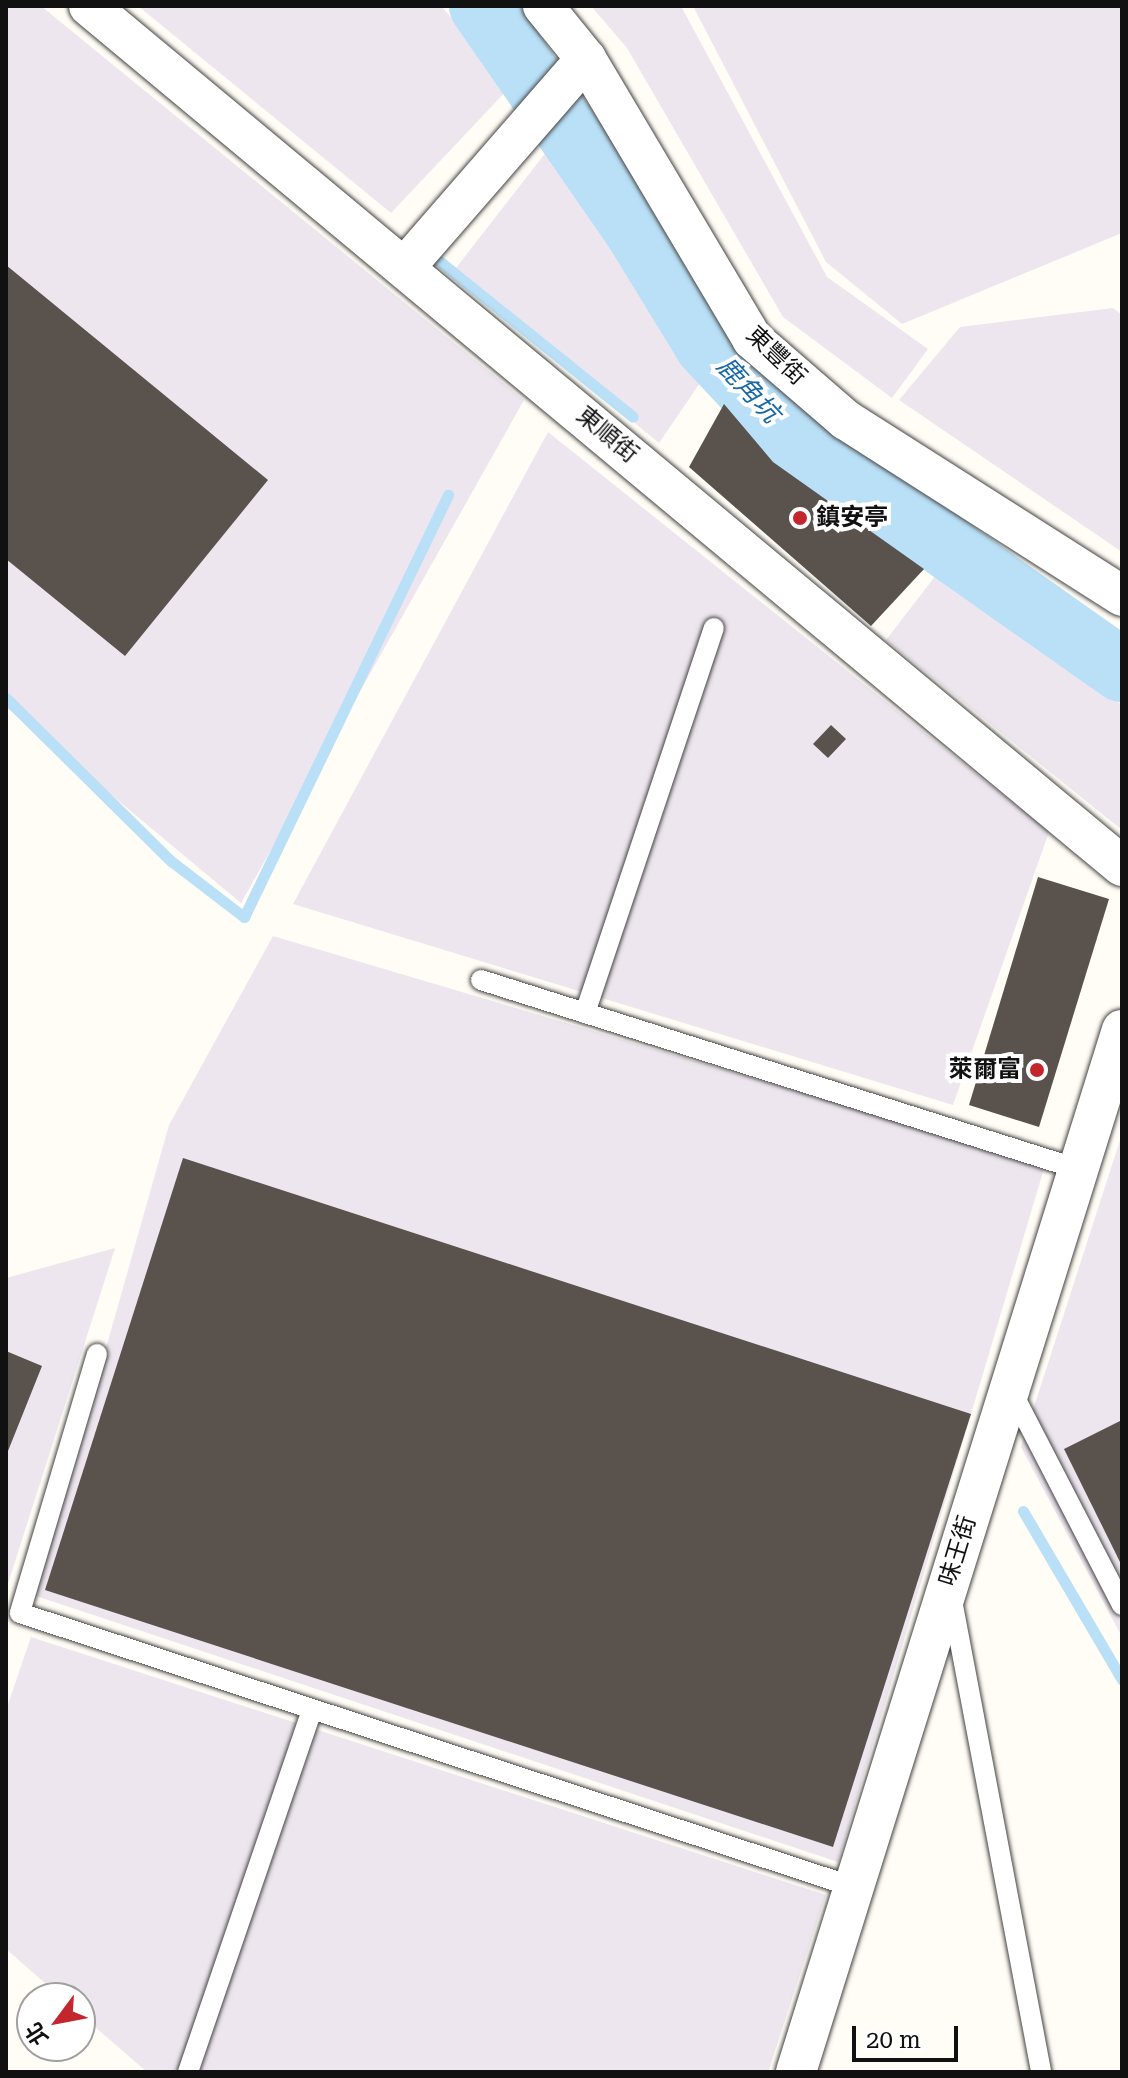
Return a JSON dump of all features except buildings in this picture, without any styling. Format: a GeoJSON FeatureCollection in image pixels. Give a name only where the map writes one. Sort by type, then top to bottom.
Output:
{"type":"FeatureCollection","features":[{"type":"Feature","properties":{"kind":"street","name":"東順街"},"geometry":{"type":"LineString","coordinates":[[89,6],[1122,866]]}},
{"type":"Feature","properties":{"kind":"street","name":"東豐街"},"geometry":{"type":"LineString","coordinates":[[543,6],[576,67],[752,339],[846,420],[1122,596]]}},
{"type":"Feature","properties":{"kind":"street"},"geometry":{"type":"LineString","coordinates":[[405,267],[517,131],[576,67]]}},
{"type":"Feature","properties":{"kind":"street","name":"味王街"},"geometry":{"type":"LineString","coordinates":[[796,2072],[1122,1030]]}},
{"type":"Feature","properties":{"kind":"lane"},"geometry":{"type":"LineString","coordinates":[[585,1013],[714,628]]}},
{"type":"Feature","properties":{"kind":"lane"},"geometry":{"type":"LineString","coordinates":[[481,980],[1078,1169]]}},
{"type":"Feature","properties":{"kind":"lane"},"geometry":{"type":"LineString","coordinates":[[97,1354],[20,1613],[311,1712],[854,1887]]}},
{"type":"Feature","properties":{"kind":"lane"},"geometry":{"type":"LineString","coordinates":[[1009,1387],[1122,1605]]}},
{"type":"Feature","properties":{"kind":"lane"},"geometry":{"type":"LineString","coordinates":[[948,1582],[1041,2072]]}},
{"type":"Feature","properties":{"kind":"lane"},"geometry":{"type":"LineString","coordinates":[[188,2072],[311,1712]]}},
{"type":"Feature","properties":{"kind":"shaded area"},"geometry":{"type":"Polygon","coordinates":[[[6,6],[41,6],[524,400],[241,903],[6,707],[6,6]]]}},
{"type":"Feature","properties":{"kind":"shaded area"},"geometry":{"type":"Polygon","coordinates":[[[138,6],[441,6],[511,86],[391,213],[138,6]]]}},
{"type":"Feature","properties":{"kind":"shaded area"},"geometry":{"type":"Polygon","coordinates":[[[591,6],[681,6],[827,277],[928,349],[892,398],[783,317],[627,48],[591,6]]]}},
{"type":"Feature","properties":{"kind":"shaded area"},"geometry":{"type":"Polygon","coordinates":[[[693,6],[1122,6],[1122,233],[902,324],[826,262],[693,6]]]}},
{"type":"Feature","properties":{"kind":"shaded area"},"geometry":{"type":"Polygon","coordinates":[[[554,142],[702,380],[659,443],[452,273],[554,142]]]}},
{"type":"Feature","properties":{"kind":"shaded area"},"geometry":{"type":"Polygon","coordinates":[[[1113,308],[1122,315],[1122,552],[899,400],[960,327],[1113,308]]]}},
{"type":"Feature","properties":{"kind":"shaded area"},"geometry":{"type":"Polygon","coordinates":[[[548,432],[1049,832],[953,1105],[293,904],[548,432]]]}},
{"type":"Feature","properties":{"kind":"shaded area"},"geometry":{"type":"Polygon","coordinates":[[[943,566],[1122,705],[1122,830],[886,640],[943,566]]]}},
{"type":"Feature","properties":{"kind":"shaded area"},"geometry":{"type":"Polygon","coordinates":[[[273,936],[1045,1165],[838,1862],[36,1596],[169,1125],[273,936]]]}},
{"type":"Feature","properties":{"kind":"shaded area"},"geometry":{"type":"Polygon","coordinates":[[[1122,1134],[1122,1637],[1021,1447],[1122,1134]]]}},
{"type":"Feature","properties":{"kind":"shaded area"},"geometry":{"type":"Polygon","coordinates":[[[115,1248],[6,1590],[6,1278],[115,1248]]]}},
{"type":"Feature","properties":{"kind":"shaded area"},"geometry":{"type":"Polygon","coordinates":[[[31,1637],[826,1895],[768,2072],[147,2072],[96,2028],[96,1982],[44,1982],[6,1949],[6,1710],[31,1637]]]}},
{"type":"Feature","properties":{"kind":"waterway","name":"鹿角坑"},"geometry":{"type":"LineString","coordinates":[[481,6],[638,233],[707,346],[794,439],[1122,670]]}},
{"type":"Feature","properties":{"kind":"waterway"},"geometry":{"type":"LineString","coordinates":[[438,260],[633,417]]}},
{"type":"Feature","properties":{"kind":"waterway"},"geometry":{"type":"LineString","coordinates":[[6,698],[171,861],[244,917],[448,495]]}},
{"type":"Feature","properties":{"kind":"waterway"},"geometry":{"type":"LineString","coordinates":[[1023,1511],[1122,1680]]}},
{"type":"Feature","properties":{"kind":"place","name":"鎮安亭"},"geometry":{"type":"Point","coordinates":[800,518]}},
{"type":"Feature","properties":{"kind":"place","name":"萊爾富"},"geometry":{"type":"Point","coordinates":[1037,1070]}}]}
